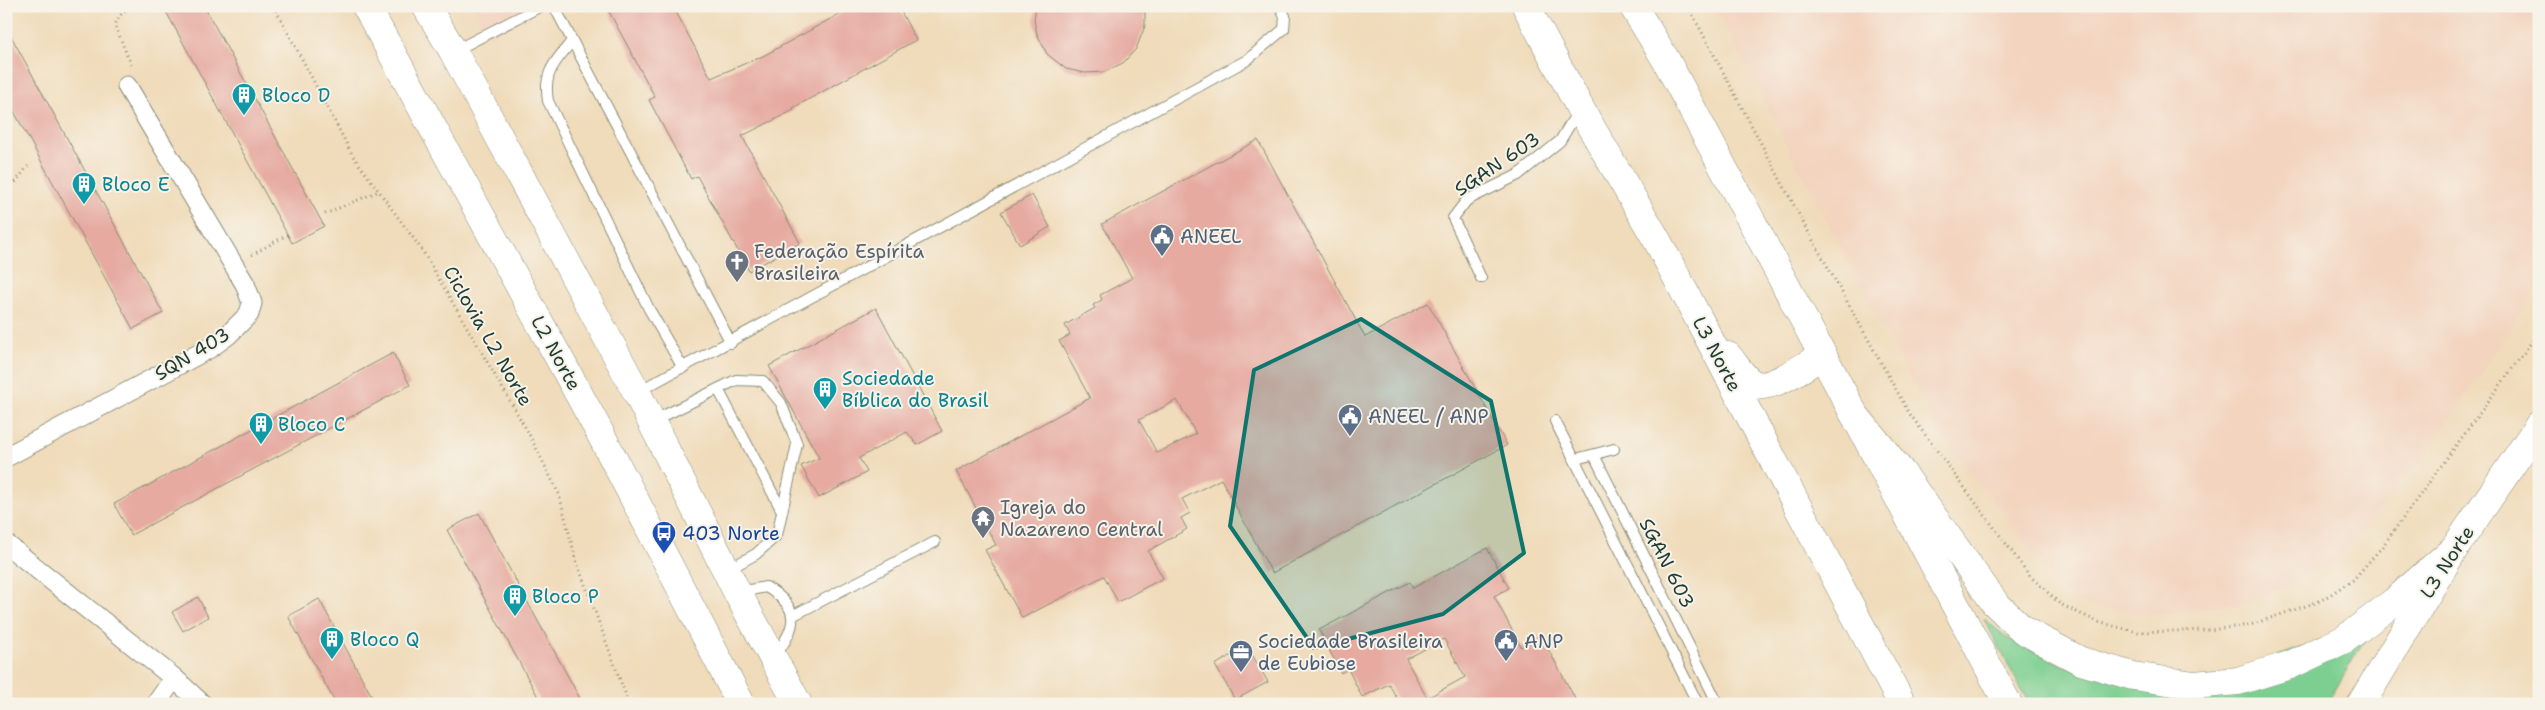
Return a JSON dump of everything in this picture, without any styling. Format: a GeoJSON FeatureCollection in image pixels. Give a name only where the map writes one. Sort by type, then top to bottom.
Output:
{"type":"FeatureCollection","features":[{"type":"Feature","properties":{"kind":"main road","name":"L2 Norte"},"geometry":{"type":"LineString","coordinates":[[366,6],[599,431],[741,704]]}},
{"type":"Feature","properties":{"kind":"main road"},"geometry":{"type":"LineString","coordinates":[[426,6],[453,51],[636,393],[731,581],[798,704]]}},
{"type":"Feature","properties":{"kind":"main road","name":"L3 Norte"},"geometry":{"type":"LineString","coordinates":[[1526,6],[1580,108],[1658,242],[1902,704]]}},
{"type":"Feature","properties":{"kind":"main road"},"geometry":{"type":"LineString","coordinates":[[1633,6],[1666,60],[2008,704]]}},
{"type":"Feature","properties":{"kind":"main road"},"geometry":{"type":"LineString","coordinates":[[1705,331],[1752,383],[1765,386],[1792,374],[1823,355]]}},
{"type":"Feature","properties":{"kind":"main road"},"geometry":{"type":"LineString","coordinates":[[1854,414],[1902,473],[1996,603],[2023,630],[2081,661],[2133,676],[2194,685],[2238,681],[2290,665],[2345,639],[2395,601],[2454,549]]}},
{"type":"Feature","properties":{"kind":"main road","name":"L3 Norte"},"geometry":{"type":"LineString","coordinates":[[2361,704],[2454,549],[2539,425]]}},
{"type":"Feature","properties":{"kind":"street","name":"SQN 403"},"geometry":{"type":"LineString","coordinates":[[6,457],[210,348],[228,335],[249,314],[252,303],[245,284],[127,86]]}},
{"type":"Feature","properties":{"kind":"street"},"geometry":{"type":"LineString","coordinates":[[6,544],[174,678],[202,704]]}},
{"type":"Feature","properties":{"kind":"street"},"geometry":{"type":"LineString","coordinates":[[156,704],[174,678]]}},
{"type":"Feature","properties":{"kind":"lane"},"geometry":{"type":"LineString","coordinates":[[453,51],[541,6]]}},
{"type":"Feature","properties":{"kind":"lane"},"geometry":{"type":"LineString","coordinates":[[554,6],[731,343]]}},
{"type":"Feature","properties":{"kind":"lane"},"geometry":{"type":"LineString","coordinates":[[636,393],[731,343],[1247,60],[1284,29],[1285,16],[1280,6]]}},
{"type":"Feature","properties":{"kind":"lane"},"geometry":{"type":"LineString","coordinates":[[572,41],[548,74],[546,88],[548,101],[649,309],[683,368]]}},
{"type":"Feature","properties":{"kind":"lane","name":"SGAN 603"},"geometry":{"type":"LineString","coordinates":[[1481,278],[1452,218],[1467,200],[1518,175],[1560,141],[1570,128],[1580,108]]}},
{"type":"Feature","properties":{"kind":"lane"},"geometry":{"type":"LineString","coordinates":[[651,422],[736,380],[763,381],[782,403],[797,444],[777,535],[731,581]]}},
{"type":"Feature","properties":{"kind":"lane"},"geometry":{"type":"LineString","coordinates":[[718,388],[782,511]]}},
{"type":"Feature","properties":{"kind":"lane","name":"SGAN 603"},"geometry":{"type":"LineString","coordinates":[[1554,420],[1576,460],[1698,704]]}},
{"type":"Feature","properties":{"kind":"lane"},"geometry":{"type":"LineString","coordinates":[[1576,460],[1614,449]]}},
{"type":"Feature","properties":{"kind":"lane","name":"SGAN 603"},"geometry":{"type":"LineString","coordinates":[[1594,455],[1718,704]]}},
{"type":"Feature","properties":{"kind":"lane"},"geometry":{"type":"LineString","coordinates":[[792,616],[935,542]]}},
{"type":"Feature","properties":{"kind":"lane"},"geometry":{"type":"LineString","coordinates":[[731,581],[766,587],[782,597],[792,616],[791,634],[773,658]]}},
{"type":"Feature","properties":{"kind":"path"},"geometry":{"type":"LineString","coordinates":[[127,86],[126,83],[134,74],[116,34],[114,25],[119,16],[132,6]]}},
{"type":"Feature","properties":{"kind":"path","name":"Ciclovia L2 Norte"},"geometry":{"type":"LineString","coordinates":[[274,6],[353,156],[422,250],[528,432],[559,494],[576,560],[629,704]]}},
{"type":"Feature","properties":{"kind":"path"},"geometry":{"type":"LineString","coordinates":[[1688,6],[1805,226],[1910,413],[2030,576],[2060,604],[2098,622],[2138,632],[2210,630],[2250,625],[2320,601],[2352,580],[2382,548],[2539,332]]}},
{"type":"Feature","properties":{"kind":"path"},"geometry":{"type":"LineString","coordinates":[[6,194],[28,166]]}},
{"type":"Feature","properties":{"kind":"path"},"geometry":{"type":"LineString","coordinates":[[325,214],[379,191]]}},
{"type":"Feature","properties":{"kind":"path"},"geometry":{"type":"LineString","coordinates":[[234,266],[288,234]]}},
{"type":"Feature","properties":{"kind":"highlighted area"},"geometry":{"type":"Polygon","coordinates":[[[1361,319],[1491,401],[1524,553],[1443,614],[1314,648],[1230,526],[1254,370],[1361,319]]]}},
{"type":"Feature","properties":{"kind":"shaded area"},"geometry":{"type":"Polygon","coordinates":[[[472,6],[546,6],[489,37],[472,6]]]}},
{"type":"Feature","properties":{"kind":"shaded area"},"geometry":{"type":"Polygon","coordinates":[[[1714,6],[2539,6],[2539,284],[2428,452],[2337,561],[2249,603],[2150,615],[2072,602],[1937,430],[1714,6]]]}},
{"type":"Feature","properties":{"kind":"green space"},"geometry":{"type":"Polygon","coordinates":[[[1984,619],[2009,639],[2067,667],[2173,692],[2374,623],[2327,704],[2029,704],[1984,619]]]}},
{"type":"Feature","properties":{"kind":"building","name":"Bloco D"},"geometry":{"type":"Polygon","coordinates":[[[163,6],[204,6],[324,226],[292,243],[163,6]]]}},
{"type":"Feature","properties":{"kind":"building"},"geometry":{"type":"Polygon","coordinates":[[[606,6],[673,6],[711,78],[765,55],[854,6],[898,6],[916,40],[793,108],[794,110],[742,136],[800,243],[749,271],[697,176],[691,179],[649,100],[655,97],[606,6]]]}},
{"type":"Feature","properties":{"kind":"building"},"geometry":{"type":"Polygon","coordinates":[[[1036,6],[1145,6],[1145,26],[1136,49],[1123,63],[1104,72],[1085,73],[1066,69],[1047,54],[1037,34],[1034,20],[1036,6]]]}},
{"type":"Feature","properties":{"kind":"building","name":"Bloco E"},"geometry":{"type":"Polygon","coordinates":[[[6,27],[163,313],[133,329],[6,97],[6,27]]]}},
{"type":"Feature","properties":{"kind":"building"},"geometry":{"type":"Polygon","coordinates":[[[1258,140],[1365,337],[1428,303],[1507,445],[1272,573],[1221,479],[1182,499],[1190,513],[1181,518],[1187,529],[1148,551],[1163,578],[1118,602],[1104,576],[1022,618],[985,550],[996,545],[956,471],[1090,398],[1059,341],[1070,335],[1065,325],[1095,308],[1093,305],[1102,300],[1100,295],[1132,278],[1102,224],[1258,140]],[[1177,400],[1139,420],[1157,453],[1196,434],[1177,400]]]}},
{"type":"Feature","properties":{"kind":"building"},"geometry":{"type":"Polygon","coordinates":[[[1032,195],[1050,227],[1020,245],[1001,212],[1032,195]]]}},
{"type":"Feature","properties":{"kind":"building","name":"Sociedade Bíblica do Brasil"},"geometry":{"type":"Polygon","coordinates":[[[876,308],[942,431],[917,445],[907,432],[859,458],[867,472],[819,498],[801,466],[819,458],[769,366],[876,308]]]}},
{"type":"Feature","properties":{"kind":"building","name":"Bloco C"},"geometry":{"type":"Polygon","coordinates":[[[393,353],[410,385],[131,535],[114,504],[393,353]]]}},
{"type":"Feature","properties":{"kind":"building","name":"Bloco P"},"geometry":{"type":"Polygon","coordinates":[[[479,513],[583,704],[542,704],[447,530],[479,513]]]}},
{"type":"Feature","properties":{"kind":"building"},"geometry":{"type":"Polygon","coordinates":[[[1487,548],[1509,588],[1494,596],[1521,647],[1541,636],[1578,704],[1400,704],[1389,684],[1362,697],[1348,669],[1341,673],[1319,630],[1410,582],[1413,588],[1487,548]],[[1444,639],[1406,659],[1427,698],[1465,677],[1444,639]]]}},
{"type":"Feature","properties":{"kind":"building"},"geometry":{"type":"Polygon","coordinates":[[[198,597],[208,617],[183,631],[172,612],[198,597]]]}},
{"type":"Feature","properties":{"kind":"building","name":"Bloco Q"},"geometry":{"type":"Polygon","coordinates":[[[319,599],[376,704],[336,704],[288,616],[319,599]]]}},
{"type":"Feature","properties":{"kind":"building","name":"Sociedade Brasileira de Eubiose"},"geometry":{"type":"Polygon","coordinates":[[[1247,646],[1268,682],[1235,700],[1215,665],[1247,646]]]}},
{"type":"Feature","properties":{"kind":"place","name":"Bloco D"},"geometry":{"type":"Point","coordinates":[244,116]}},
{"type":"Feature","properties":{"kind":"place","name":"Bloco E"},"geometry":{"type":"Point","coordinates":[84,205]}},
{"type":"Feature","properties":{"kind":"place","name":"ANEEL"},"geometry":{"type":"Point","coordinates":[1162,257]}},
{"type":"Feature","properties":{"kind":"place","name":"Federação Espírita Brasileira"},"geometry":{"type":"Point","coordinates":[737,283]}},
{"type":"Feature","properties":{"kind":"place","name":"Sociedade Bíblica do Brasil"},"geometry":{"type":"Point","coordinates":[825,410]}},
{"type":"Feature","properties":{"kind":"place","name":"ANEEL / ANP"},"geometry":{"type":"Point","coordinates":[1350,437]}},
{"type":"Feature","properties":{"kind":"place","name":"Bloco C"},"geometry":{"type":"Point","coordinates":[261,445]}},
{"type":"Feature","properties":{"kind":"place","name":"Igreja do Nazareno Central"},"geometry":{"type":"Point","coordinates":[983,539]}},
{"type":"Feature","properties":{"kind":"place","name":"403 Norte"},"geometry":{"type":"Point","coordinates":[664,554]}},
{"type":"Feature","properties":{"kind":"place","name":"Bloco P"},"geometry":{"type":"Point","coordinates":[515,617]}},
{"type":"Feature","properties":{"kind":"place","name":"Bloco Q"},"geometry":{"type":"Point","coordinates":[332,660]}},
{"type":"Feature","properties":{"kind":"place","name":"ANP"},"geometry":{"type":"Point","coordinates":[1506,662]}},
{"type":"Feature","properties":{"kind":"place","name":"Sociedade Brasileira de Eubiose"},"geometry":{"type":"Point","coordinates":[1241,673]}}]}
